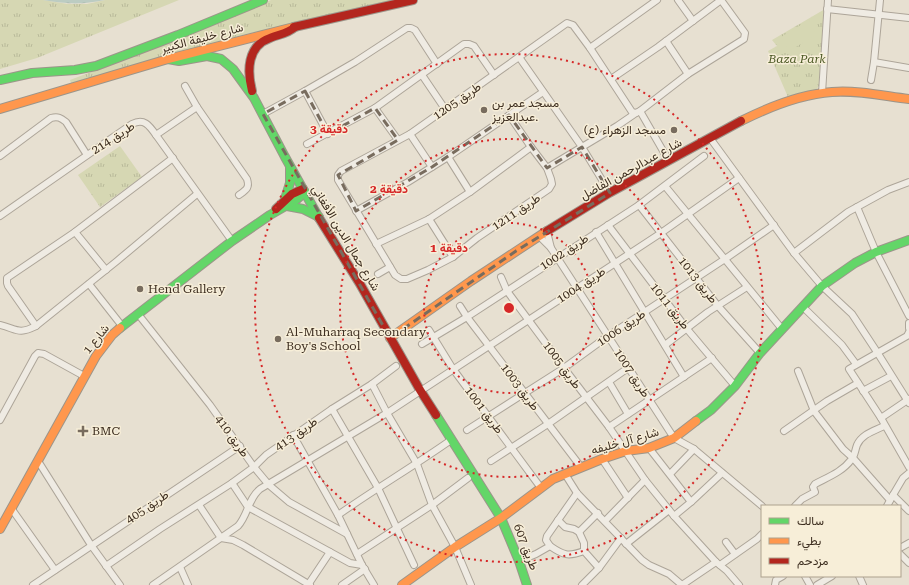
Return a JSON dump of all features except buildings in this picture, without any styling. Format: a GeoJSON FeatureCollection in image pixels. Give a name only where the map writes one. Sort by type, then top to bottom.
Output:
{"type":"FeatureCollection","features":[{"type":"Feature","properties":{"kind":"street","name":"شارع خليفة الكبير"},"geometry":{"type":"LineString","coordinates":[[0,80],[32,73],[75,70],[96,66],[178,35],[263,0]]}},
{"type":"Feature","properties":{"kind":"street","name":"شارع خليفة الكبير"},"geometry":{"type":"LineString","coordinates":[[0,109],[168,59],[296,26],[413,0]]}},
{"type":"Feature","properties":{"kind":"street"},"geometry":{"type":"LineString","coordinates":[[590,48],[657,0]]}},
{"type":"Feature","properties":{"kind":"street"},"geometry":{"type":"LineString","coordinates":[[678,0],[693,21]]}},
{"type":"Feature","properties":{"kind":"street"},"geometry":{"type":"LineString","coordinates":[[546,168],[618,126],[688,74],[744,39],[745,33],[721,0],[666,41],[611,79]]}},
{"type":"Feature","properties":{"kind":"street"},"geometry":{"type":"LineString","coordinates":[[822,93],[828,0]]}},
{"type":"Feature","properties":{"kind":"street"},"geometry":{"type":"LineString","coordinates":[[871,80],[880,0]]}},
{"type":"Feature","properties":{"kind":"street"},"geometry":{"type":"LineString","coordinates":[[828,9],[909,18]]}},
{"type":"Feature","properties":{"kind":"street","name":"طريق 1205"},"geometry":{"type":"LineString","coordinates":[[401,279],[395,275],[356,211],[338,180],[338,175],[341,171],[410,134],[567,23],[573,25],[666,156]]}},
{"type":"Feature","properties":{"kind":"street","name":"شارع جمال الدين الأفغاني"},"geometry":{"type":"LineString","coordinates":[[254,98],[249,81],[248,69],[252,52],[265,41],[285,34],[296,26]]}},
{"type":"Feature","properties":{"kind":"street"},"geometry":{"type":"LineString","coordinates":[[263,114],[305,92],[355,62],[406,28],[415,30],[437,64]]}},
{"type":"Feature","properties":{"kind":"street"},"geometry":{"type":"LineString","coordinates":[[666,41],[688,74]]}},
{"type":"Feature","properties":{"kind":"street"},"geometry":{"type":"LineString","coordinates":[[307,144],[375,108],[464,44],[474,46],[494,75]]}},
{"type":"Feature","properties":{"kind":"street","name":"شارع جمال الدين الأفغاني"},"geometry":{"type":"LineString","coordinates":[[168,59],[179,61],[207,56],[221,59],[233,69],[254,98],[319,217],[360,284],[420,390],[423,400],[445,435],[451,440],[501,518]]}},
{"type":"Feature","properties":{"kind":"street"},"geometry":{"type":"LineString","coordinates":[[519,57],[582,147],[610,192]]}},
{"type":"Feature","properties":{"kind":"street"},"geometry":{"type":"LineString","coordinates":[[874,62],[909,68]]}},
{"type":"Feature","properties":{"kind":"street"},"geometry":{"type":"LineString","coordinates":[[422,75],[445,109]]}},
{"type":"Feature","properties":{"kind":"street"},"geometry":{"type":"LineString","coordinates":[[185,86],[197,107],[247,179],[249,184],[248,188],[239,195]]}},
{"type":"Feature","properties":{"kind":"street"},"geometry":{"type":"LineString","coordinates":[[305,92],[328,134]]}},
{"type":"Feature","properties":{"kind":"street"},"geometry":{"type":"LineString","coordinates":[[356,211],[448,157],[543,92]]}},
{"type":"Feature","properties":{"kind":"street","name":"شارع عبدالرحمن الفاضل"},"geometry":{"type":"LineString","coordinates":[[390,338],[452,294],[610,192],[737,122],[765,109],[822,93],[850,92],[909,99]]}},
{"type":"Feature","properties":{"kind":"street"},"geometry":{"type":"LineString","coordinates":[[156,135],[197,107]]}},
{"type":"Feature","properties":{"kind":"street"},"geometry":{"type":"LineString","coordinates":[[375,108],[398,140]]}},
{"type":"Feature","properties":{"kind":"street","name":"طريق 1211"},"geometry":{"type":"LineString","coordinates":[[401,279],[407,279],[453,257],[549,189],[552,184],[546,168],[509,115]]}},
{"type":"Feature","properties":{"kind":"street"},"geometry":{"type":"LineString","coordinates":[[0,156],[54,117],[58,117],[66,122],[87,155]]}},
{"type":"Feature","properties":{"kind":"street","name":"طريق 214"},"geometry":{"type":"LineString","coordinates":[[0,216],[136,122],[143,121],[146,122],[156,135],[232,241]]}},
{"type":"Feature","properties":{"kind":"street"},"geometry":{"type":"LineString","coordinates":[[410,134],[432,167]]}},
{"type":"Feature","properties":{"kind":"street"},"geometry":{"type":"LineString","coordinates":[[710,138],[794,253],[822,286],[852,314],[908,401],[881,418]]}},
{"type":"Feature","properties":{"kind":"street"},"geometry":{"type":"LineString","coordinates":[[376,244],[429,219],[470,192],[531,148]]}},
{"type":"Feature","properties":{"kind":"street","name":"طريق 1002"},"geometry":{"type":"LineString","coordinates":[[422,344],[433,336],[467,317],[608,225],[665,186],[704,156]]}},
{"type":"Feature","properties":{"kind":"street"},"geometry":{"type":"LineString","coordinates":[[448,157],[470,192]]}},
{"type":"Feature","properties":{"kind":"street"},"geometry":{"type":"LineString","coordinates":[[36,326],[8,286],[7,278],[75,232],[173,158]]}},
{"type":"Feature","properties":{"kind":"street"},"geometry":{"type":"LineString","coordinates":[[289,164],[290,183],[285,203],[303,209],[319,217]]}},
{"type":"Feature","properties":{"kind":"street","name":"طريق 1004"},"geometry":{"type":"LineString","coordinates":[[154,585],[233,530],[242,521],[256,492],[387,413],[661,233],[739,178]]}},
{"type":"Feature","properties":{"kind":"street"},"geometry":{"type":"LineString","coordinates":[[794,253],[856,207],[888,190],[909,182]]}},
{"type":"Feature","properties":{"kind":"street"},"geometry":{"type":"LineString","coordinates":[[665,186],[782,329]]}},
{"type":"Feature","properties":{"kind":"street","name":"شارع 1"},"geometry":{"type":"LineString","coordinates":[[0,529],[84,376],[100,350],[112,335],[232,241],[285,203],[296,200],[304,190]]}},
{"type":"Feature","properties":{"kind":"street"},"geometry":{"type":"LineString","coordinates":[[0,325],[25,332],[36,326],[197,194]]}},
{"type":"Feature","properties":{"kind":"street","name":"طريق 1013"},"geometry":{"type":"LineString","coordinates":[[639,204],[718,306],[760,353]]}},
{"type":"Feature","properties":{"kind":"street"},"geometry":{"type":"LineString","coordinates":[[856,207],[876,252],[909,316]]}},
{"type":"Feature","properties":{"kind":"street"},"geometry":{"type":"LineString","coordinates":[[429,219],[453,257]]}},
{"type":"Feature","properties":{"kind":"street","name":"طريق 1011"},"geometry":{"type":"LineString","coordinates":[[608,225],[664,299],[735,386]]}},
{"type":"Feature","properties":{"kind":"street","name":"طريق 1006"},"geometry":{"type":"LineString","coordinates":[[467,430],[564,368],[608,336],[774,225]]}},
{"type":"Feature","properties":{"kind":"street"},"geometry":{"type":"LineString","coordinates":[[75,232],[106,270]]}},
{"type":"Feature","properties":{"kind":"street"},"geometry":{"type":"LineString","coordinates":[[596,232],[684,376]]}},
{"type":"Feature","properties":{"kind":"street","name":"طريق 1007"},"geometry":{"type":"LineString","coordinates":[[543,234],[674,438]]}},
{"type":"Feature","properties":{"kind":"street","name":"شارع آل خليفه"},"geometry":{"type":"LineString","coordinates":[[402,585],[455,547],[501,518],[553,479],[602,459],[626,452],[649,448],[674,438],[711,410],[735,386],[760,353],[822,286],[855,263],[876,252],[909,240]]}},
{"type":"Feature","properties":{"kind":"street"},"geometry":{"type":"LineString","coordinates":[[378,274],[390,267]]}},
{"type":"Feature","properties":{"kind":"street","name":"طريق 1005"},"geometry":{"type":"LineString","coordinates":[[501,277],[507,291],[609,427],[645,480],[674,516],[739,585]]}},
{"type":"Feature","properties":{"kind":"street"},"geometry":{"type":"LineString","coordinates":[[89,284],[122,326]]}},
{"type":"Feature","properties":{"kind":"street"},"geometry":{"type":"LineString","coordinates":[[664,345],[718,306],[747,288]]}},
{"type":"Feature","properties":{"kind":"street","name":"طريق 1003"},"geometry":{"type":"LineString","coordinates":[[460,306],[581,467]]}},
{"type":"Feature","properties":{"kind":"street"},"geometry":{"type":"LineString","coordinates":[[803,307],[842,345],[856,364]]}},
{"type":"Feature","properties":{"kind":"street","name":"طريق 410"},"geometry":{"type":"LineString","coordinates":[[138,314],[210,405],[254,467],[269,485],[289,502],[347,534]]}},
{"type":"Feature","properties":{"kind":"street"},"geometry":{"type":"LineString","coordinates":[[909,323],[909,328]]}},
{"type":"Feature","properties":{"kind":"street","name":"طريق 1001"},"geometry":{"type":"LineString","coordinates":[[429,330],[453,369],[541,488]]}},
{"type":"Feature","properties":{"kind":"street"},"geometry":{"type":"LineString","coordinates":[[909,332],[907,336],[849,369],[881,418],[884,426],[909,467]]}},
{"type":"Feature","properties":{"kind":"street"},"geometry":{"type":"LineString","coordinates":[[0,420],[38,353],[44,354],[84,376]]}},
{"type":"Feature","properties":{"kind":"street"},"geometry":{"type":"LineString","coordinates":[[609,427],[712,358]]}},
{"type":"Feature","properties":{"kind":"street","name":"طريق 413"},"geometry":{"type":"LineString","coordinates":[[106,566],[232,483],[254,467],[266,455],[332,409],[372,384],[396,366]]}},
{"type":"Feature","properties":{"kind":"street"},"geometry":{"type":"LineString","coordinates":[[491,461],[548,424],[628,368]]}},
{"type":"Feature","properties":{"kind":"street"},"geometry":{"type":"LineString","coordinates":[[798,371],[814,410],[843,449],[853,458],[890,500],[904,505],[909,511]]}},
{"type":"Feature","properties":{"kind":"street"},"geometry":{"type":"LineString","coordinates":[[863,390],[891,376]]}},
{"type":"Feature","properties":{"kind":"street"},"geometry":{"type":"LineString","coordinates":[[609,382],[628,414]]}},
{"type":"Feature","properties":{"kind":"street"},"geometry":{"type":"LineString","coordinates":[[784,431],[827,401],[858,383]]}},
{"type":"Feature","properties":{"kind":"street"},"geometry":{"type":"LineString","coordinates":[[372,384],[417,464],[432,505],[455,547],[471,585]]}},
{"type":"Feature","properties":{"kind":"street"},"geometry":{"type":"LineString","coordinates":[[332,409],[378,488],[414,566]]}},
{"type":"Feature","properties":{"kind":"street"},"geometry":{"type":"LineString","coordinates":[[796,505],[802,499],[815,492],[813,487],[815,484],[841,471],[853,458],[857,445],[862,436],[884,426]]}},
{"type":"Feature","properties":{"kind":"street"},"geometry":{"type":"LineString","coordinates":[[293,436],[338,515],[374,585]]}},
{"type":"Feature","properties":{"kind":"street"},"geometry":{"type":"LineString","coordinates":[[674,438],[694,449],[761,505]]}},
{"type":"Feature","properties":{"kind":"street"},"geometry":{"type":"LineString","coordinates":[[338,515],[451,440]]}},
{"type":"Feature","properties":{"kind":"street","name":"طريق 405"},"geometry":{"type":"LineString","coordinates":[[33,585],[240,446]]}},
{"type":"Feature","properties":{"kind":"street"},"geometry":{"type":"LineString","coordinates":[[649,448],[692,502]]}},
{"type":"Feature","properties":{"kind":"street"},"geometry":{"type":"LineString","coordinates":[[670,474],[694,449]]}},
{"type":"Feature","properties":{"kind":"street"},"geometry":{"type":"LineString","coordinates":[[602,459],[628,498]]}},
{"type":"Feature","properties":{"kind":"street"},"geometry":{"type":"LineString","coordinates":[[38,461],[91,545],[120,585]]}},
{"type":"Feature","properties":{"kind":"street"},"geometry":{"type":"LineString","coordinates":[[674,516],[692,502],[722,473]]}},
{"type":"Feature","properties":{"kind":"street"},"geometry":{"type":"LineString","coordinates":[[890,500],[903,478],[909,473]]}},
{"type":"Feature","properties":{"kind":"street"},"geometry":{"type":"LineString","coordinates":[[565,474],[577,493],[646,563],[669,574],[682,585],[735,554],[761,535]]}},
{"type":"Feature","properties":{"kind":"street"},"geometry":{"type":"LineString","coordinates":[[357,554],[432,505],[468,478]]}},
{"type":"Feature","properties":{"kind":"street"},"geometry":{"type":"LineString","coordinates":[[606,521],[645,480]]}},
{"type":"Feature","properties":{"kind":"street"},"geometry":{"type":"LineString","coordinates":[[232,483],[248,507],[330,552],[364,568]]}},
{"type":"Feature","properties":{"kind":"street"},"geometry":{"type":"LineString","coordinates":[[577,493],[547,536],[546,540],[550,546],[562,554],[570,555],[584,551]]}},
{"type":"Feature","properties":{"kind":"street"},"geometry":{"type":"LineString","coordinates":[[199,504],[221,538],[233,540],[243,545],[309,585],[330,552]]}},
{"type":"Feature","properties":{"kind":"street"},"geometry":{"type":"LineString","coordinates":[[11,508],[55,570]]}},
{"type":"Feature","properties":{"kind":"street"},"geometry":{"type":"LineString","coordinates":[[626,544],[669,510]]}},
{"type":"Feature","properties":{"kind":"street"},"geometry":{"type":"LineString","coordinates":[[579,532],[598,513]]}},
{"type":"Feature","properties":{"kind":"street","name":"طريق 607"},"geometry":{"type":"LineString","coordinates":[[501,518],[519,561],[527,585]]}},
{"type":"Feature","properties":{"kind":"street"},"geometry":{"type":"LineString","coordinates":[[558,520],[565,528],[574,529],[579,532],[584,543],[584,551],[599,568]]}},
{"type":"Feature","properties":{"kind":"street"},"geometry":{"type":"LineString","coordinates":[[582,585],[599,568],[621,538]]}},
{"type":"Feature","properties":{"kind":"street"},"geometry":{"type":"LineString","coordinates":[[726,542],[735,554]]}},
{"type":"Feature","properties":{"kind":"street"},"geometry":{"type":"LineString","coordinates":[[519,561],[550,546]]}},
{"type":"Feature","properties":{"kind":"street"},"geometry":{"type":"LineString","coordinates":[[901,555],[909,562]]}},
{"type":"Feature","properties":{"kind":"street"},"geometry":{"type":"LineString","coordinates":[[180,566],[188,585]]}},
{"type":"Feature","properties":{"kind":"street"},"geometry":{"type":"LineString","coordinates":[[342,585],[364,568]]}},
{"type":"Feature","properties":{"kind":"street"},"geometry":{"type":"LineString","coordinates":[[775,585],[776,580],[781,577]]}},
{"type":"Feature","properties":{"kind":"street"},"geometry":{"type":"LineString","coordinates":[[817,585],[830,577]]}},
{"type":"Feature","properties":{"kind":"highlighted area"},"geometry":{"type":"Polygon","coordinates":[[[305,91],[328,134],[375,108],[398,140],[338,175],[356,211],[432,167],[509,115],[547,168],[582,147],[610,193],[516,251],[390,338],[263,114],[305,91]]]}},
{"type":"Feature","properties":{"kind":"green space"},"geometry":{"type":"Polygon","coordinates":[[[0,0],[43,0],[68,4],[87,4],[105,0],[179,0],[37,58],[0,69],[0,0]]]}},
{"type":"Feature","properties":{"kind":"green space"},"geometry":{"type":"Polygon","coordinates":[[[271,0],[392,0],[246,34],[71,83],[70,80],[203,29],[271,0]]]}},
{"type":"Feature","properties":{"kind":"green space","name":"Baza Park"},"geometry":{"type":"Polygon","coordinates":[[[825,9],[819,86],[809,93],[788,97],[768,51],[777,46],[772,40],[825,9]]]}},
{"type":"Feature","properties":{"kind":"green space"},"geometry":{"type":"Polygon","coordinates":[[[809,20],[816,35],[789,51],[781,37],[809,20]]]}},
{"type":"Feature","properties":{"kind":"green space"},"geometry":{"type":"Polygon","coordinates":[[[120,146],[142,177],[100,207],[78,175],[120,146]]]}},
{"type":"Feature","properties":{"kind":"water"},"geometry":{"type":"Polygon","coordinates":[[[43,0],[105,0],[88,3],[74,3],[43,0]]]}},
{"type":"Feature","properties":{"kind":"traffic: fast"},"geometry":{"type":"LineString","coordinates":[[0,80],[32,73],[75,70],[96,66],[178,35],[263,0]]}},
{"type":"Feature","properties":{"kind":"traffic: fast"},"geometry":{"type":"LineString","coordinates":[[168,59],[179,61],[207,56],[221,59],[233,69],[254,98],[319,218]]}},
{"type":"Feature","properties":{"kind":"traffic: fast"},"geometry":{"type":"LineString","coordinates":[[285,199],[290,183],[290,167]]}},
{"type":"Feature","properties":{"kind":"traffic: fast"},"geometry":{"type":"LineString","coordinates":[[120,328],[232,241],[270,215],[296,200],[305,192]]}},
{"type":"Feature","properties":{"kind":"traffic: fast"},"geometry":{"type":"LineString","coordinates":[[287,206],[303,209],[319,217]]}},
{"type":"Feature","properties":{"kind":"traffic: fast"},"geometry":{"type":"LineString","coordinates":[[696,421],[711,410],[735,386],[760,353],[822,286],[855,263],[876,252],[909,240]]}},
{"type":"Feature","properties":{"kind":"traffic: fast"},"geometry":{"type":"LineString","coordinates":[[436,415],[501,518],[519,561],[527,585]]}},
{"type":"Feature","properties":{"kind":"traffic: slow"},"geometry":{"type":"LineString","coordinates":[[0,109],[168,59],[294,27]]}},
{"type":"Feature","properties":{"kind":"traffic: slow"},"geometry":{"type":"LineString","coordinates":[[741,121],[785,102],[820,93],[851,92],[909,99]]}},
{"type":"Feature","properties":{"kind":"traffic: slow"},"geometry":{"type":"LineString","coordinates":[[390,338],[471,281],[547,231]]}},
{"type":"Feature","properties":{"kind":"traffic: slow"},"geometry":{"type":"LineString","coordinates":[[0,529],[96,356],[112,335],[120,328]]}},
{"type":"Feature","properties":{"kind":"traffic: slow"},"geometry":{"type":"LineString","coordinates":[[402,585],[455,547],[501,518],[553,479],[602,459],[626,451],[649,448],[674,438],[696,421]]}},
{"type":"Feature","properties":{"kind":"traffic: jam"},"geometry":{"type":"LineString","coordinates":[[294,27],[413,0]]}},
{"type":"Feature","properties":{"kind":"traffic: jam"},"geometry":{"type":"LineString","coordinates":[[252,91],[249,68],[250,60],[257,47],[262,42],[286,33],[295,27]]}},
{"type":"Feature","properties":{"kind":"traffic: jam"},"geometry":{"type":"LineString","coordinates":[[547,231],[609,193],[741,121]]}},
{"type":"Feature","properties":{"kind":"traffic: jam"},"geometry":{"type":"LineString","coordinates":[[276,209],[292,194],[303,189]]}},
{"type":"Feature","properties":{"kind":"traffic: jam"},"geometry":{"type":"LineString","coordinates":[[319,218],[360,284],[420,390],[436,415]]}},
{"type":"Feature","properties":{"kind":"place","name":"مسجد عمر بن عبدالعزيز."},"geometry":{"type":"Point","coordinates":[484,110]}},
{"type":"Feature","properties":{"kind":"place","name":"مسجد الزهراء (ع)"},"geometry":{"type":"Point","coordinates":[674,130]}},
{"type":"Feature","properties":{"kind":"place","name":"Hend Gallery"},"geometry":{"type":"Point","coordinates":[140,289]}},
{"type":"Feature","properties":{"kind":"place","name":"Al-Muharraq Secondary Boy's School"},"geometry":{"type":"Point","coordinates":[278,339]}},
{"type":"Feature","properties":{"kind":"place","name":"BMC"},"geometry":{"type":"Point","coordinates":[83,431]}}]}
